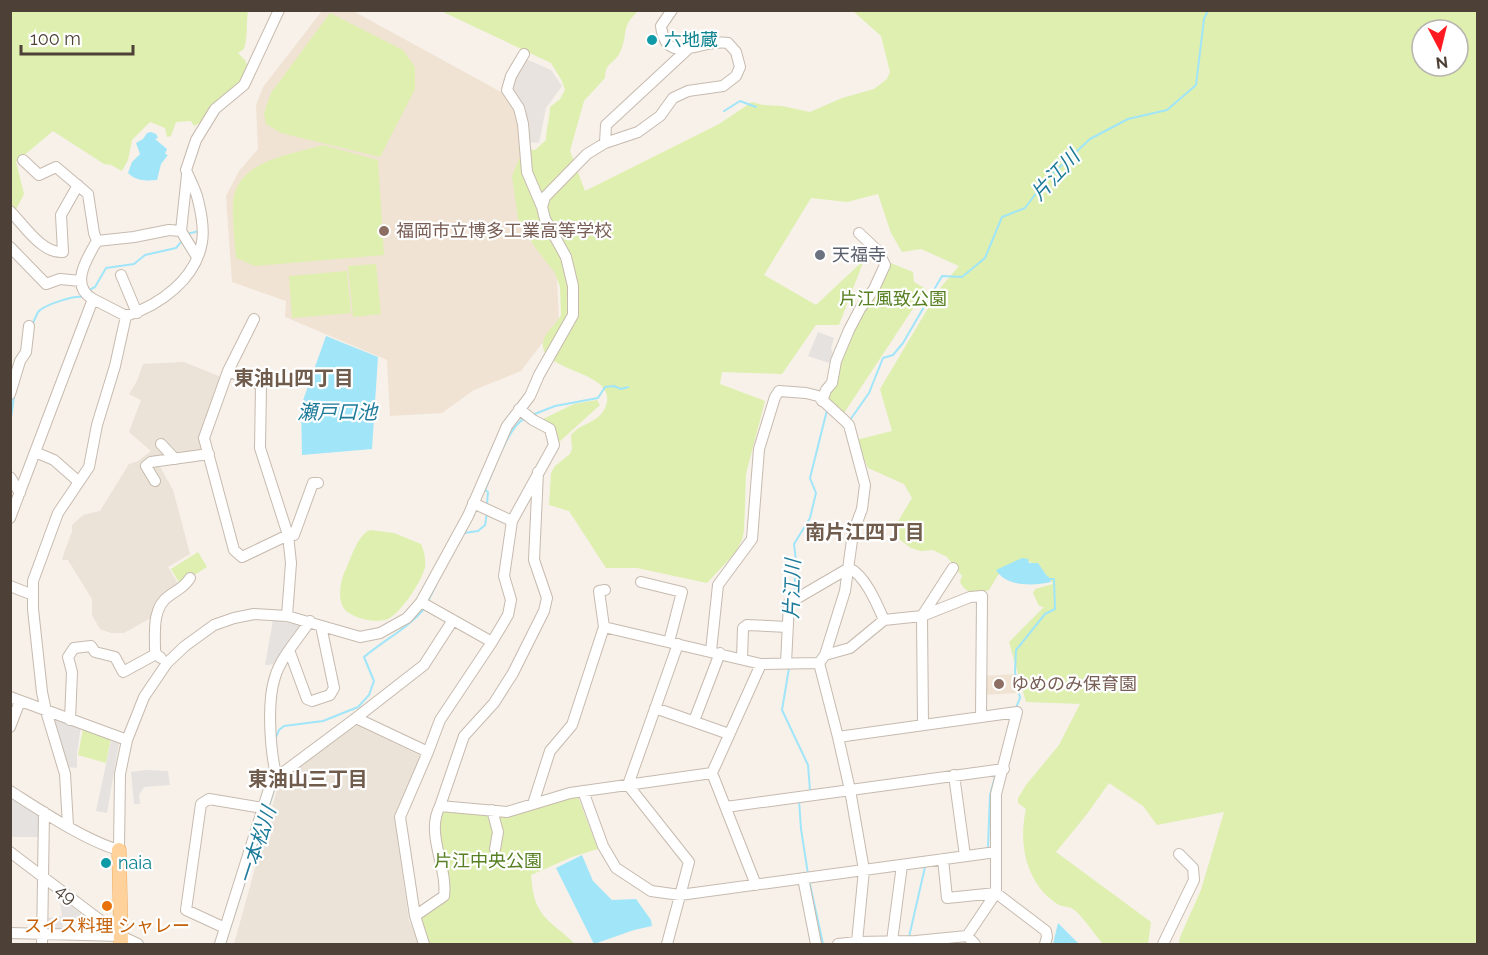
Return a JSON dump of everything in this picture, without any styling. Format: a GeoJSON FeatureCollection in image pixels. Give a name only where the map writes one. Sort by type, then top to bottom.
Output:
{"type":"FeatureCollection","features":[{"type":"Feature","properties":{"kind":"main road"},"geometry":{"type":"LineString","coordinates":[[119,850],[121,940]]}},
{"type":"Feature","properties":{"kind":"street"},"geometry":{"type":"LineString","coordinates":[[197,257],[183,235],[186,170],[196,140],[215,109],[244,85],[279,10]]}},
{"type":"Feature","properties":{"kind":"street"},"geometry":{"type":"LineString","coordinates":[[542,207],[545,197],[556,184],[587,154],[605,143],[638,132],[660,116],[673,98],[688,91],[723,86],[736,76],[740,67],[735,52],[728,43],[705,43],[683,50],[670,47],[663,39],[661,26],[672,10]]}},
{"type":"Feature","properties":{"kind":"street"},"geometry":{"type":"LineString","coordinates":[[605,143],[606,125],[689,48]]}},
{"type":"Feature","properties":{"kind":"street"},"geometry":{"type":"LineString","coordinates":[[10,791],[68,826],[119,850],[120,774],[127,740],[144,697],[167,663],[185,646],[213,625],[254,614],[287,616],[360,637],[380,633],[408,618],[425,604],[482,507],[507,426],[526,414],[530,396],[539,375],[573,315],[573,286],[566,257],[545,219],[527,171],[523,124],[519,108],[507,90],[511,76],[524,54]]}},
{"type":"Feature","properties":{"kind":"street"},"geometry":{"type":"LineString","coordinates":[[23,160],[39,175],[56,167],[88,194],[97,241],[86,261],[81,280],[89,297],[131,314],[145,310],[183,281],[195,266],[202,241],[198,199],[187,173]]}},
{"type":"Feature","properties":{"kind":"street"},"geometry":{"type":"LineString","coordinates":[[10,211],[46,248],[57,253],[63,252],[61,214],[78,185]]}},
{"type":"Feature","properties":{"kind":"street"},"geometry":{"type":"LineString","coordinates":[[97,241],[169,230],[183,235]]}},
{"type":"Feature","properties":{"kind":"street"},"geometry":{"type":"LineString","coordinates":[[822,401],[832,382],[836,361],[849,330],[874,289],[885,264],[878,251],[859,233]]}},
{"type":"Feature","properties":{"kind":"street"},"geometry":{"type":"LineString","coordinates":[[10,247],[46,284],[60,279],[81,280]]}},
{"type":"Feature","properties":{"kind":"street"},"geometry":{"type":"LineString","coordinates":[[68,826],[65,774],[42,692],[33,581],[58,513],[89,467],[97,425],[131,314],[121,275]]}},
{"type":"Feature","properties":{"kind":"street"},"geometry":{"type":"LineString","coordinates":[[10,518],[36,452],[89,297]]}},
{"type":"Feature","properties":{"kind":"street"},"geometry":{"type":"LineString","coordinates":[[254,319],[228,371],[204,438],[234,550],[243,557],[288,535],[294,535],[313,483],[318,483]]}},
{"type":"Feature","properties":{"kind":"street"},"geometry":{"type":"LineString","coordinates":[[10,394],[20,361],[26,352],[29,326]]}},
{"type":"Feature","properties":{"kind":"street"},"geometry":{"type":"LineString","coordinates":[[228,371],[261,385],[260,448],[288,535],[291,563],[287,616]]}},
{"type":"Feature","properties":{"kind":"street"},"geometry":{"type":"LineString","coordinates":[[694,721],[716,652],[718,585],[752,539],[759,449],[775,397],[779,391],[818,396],[849,425],[865,485],[862,509],[853,533],[845,591],[822,659],[850,790],[864,870],[857,942]]}},
{"type":"Feature","properties":{"kind":"street"},"geometry":{"type":"LineString","coordinates":[[424,945],[415,916],[400,817],[440,720],[508,615],[511,600],[504,576],[512,521],[554,445],[550,429],[526,414]]}},
{"type":"Feature","properties":{"kind":"street"},"geometry":{"type":"LineString","coordinates":[[161,444],[175,459]]}},
{"type":"Feature","properties":{"kind":"street"},"geometry":{"type":"LineString","coordinates":[[36,452],[54,460],[79,482]]}},
{"type":"Feature","properties":{"kind":"street"},"geometry":{"type":"LineString","coordinates":[[155,481],[146,466],[151,462],[209,454]]}},
{"type":"Feature","properties":{"kind":"street"},"geometry":{"type":"LineString","coordinates":[[415,916],[444,896],[435,830],[437,811],[464,735],[494,703],[513,673],[544,611],[547,598],[534,560],[538,472]]}},
{"type":"Feature","properties":{"kind":"street"},"geometry":{"type":"LineString","coordinates":[[10,477],[20,493]]}},
{"type":"Feature","properties":{"kind":"street"},"geometry":{"type":"LineString","coordinates":[[482,507],[512,521]]}},
{"type":"Feature","properties":{"kind":"street"},"geometry":{"type":"LineString","coordinates":[[791,663],[789,603],[849,568]]}},
{"type":"Feature","properties":{"kind":"street"},"geometry":{"type":"LineString","coordinates":[[849,568],[854,570],[870,591],[884,620]]}},
{"type":"Feature","properties":{"kind":"street"},"geometry":{"type":"LineString","coordinates":[[922,725],[922,616],[953,568]]}},
{"type":"Feature","properties":{"kind":"street"},"geometry":{"type":"LineString","coordinates":[[167,663],[156,654],[155,618],[166,597],[184,587],[190,578]]}},
{"type":"Feature","properties":{"kind":"street"},"geometry":{"type":"LineString","coordinates":[[628,786],[655,708],[674,643],[682,592],[644,585]]}},
{"type":"Feature","properties":{"kind":"street"},"geometry":{"type":"LineString","coordinates":[[10,586],[33,595]]}},
{"type":"Feature","properties":{"kind":"street"},"geometry":{"type":"LineString","coordinates":[[533,804],[550,751],[572,725],[604,627],[599,591],[605,590]]}},
{"type":"Feature","properties":{"kind":"street"},"geometry":{"type":"LineString","coordinates":[[604,627],[761,664],[791,663],[822,659],[850,648],[884,620],[922,616],[970,597],[982,596],[981,717]]}},
{"type":"Feature","properties":{"kind":"street"},"geometry":{"type":"LineString","coordinates":[[425,604],[492,642]]}},
{"type":"Feature","properties":{"kind":"street"},"geometry":{"type":"LineString","coordinates":[[220,945],[263,808],[276,777],[424,665],[453,620]]}},
{"type":"Feature","properties":{"kind":"street"},"geometry":{"type":"LineString","coordinates":[[276,777],[270,748],[274,677],[310,621]]}},
{"type":"Feature","properties":{"kind":"street"},"geometry":{"type":"LineString","coordinates":[[742,659],[743,628],[747,625],[788,627]]}},
{"type":"Feature","properties":{"kind":"street"},"geometry":{"type":"LineString","coordinates":[[289,651],[307,699],[312,701],[330,695],[334,688],[321,626]]}},
{"type":"Feature","properties":{"kind":"street"},"geometry":{"type":"LineString","coordinates":[[70,720],[72,672],[68,657],[74,648],[91,646],[96,652],[115,657],[123,672],[156,654]]}},
{"type":"Feature","properties":{"kind":"street"},"geometry":{"type":"LineString","coordinates":[[756,885],[712,773],[761,664]]}},
{"type":"Feature","properties":{"kind":"street"},"geometry":{"type":"LineString","coordinates":[[10,727],[15,699],[127,740]]}},
{"type":"Feature","properties":{"kind":"street"},"geometry":{"type":"LineString","coordinates":[[655,708],[729,734]]}},
{"type":"Feature","properties":{"kind":"street"},"geometry":{"type":"LineString","coordinates":[[838,737],[1013,713],[999,769],[996,794],[996,893],[972,942],[892,941],[838,945]]}},
{"type":"Feature","properties":{"kind":"street"},"geometry":{"type":"LineString","coordinates":[[356,717],[428,752]]}},
{"type":"Feature","properties":{"kind":"street"},"geometry":{"type":"LineString","coordinates":[[726,807],[999,769]]}},
{"type":"Feature","properties":{"kind":"street"},"geometry":{"type":"LineString","coordinates":[[440,806],[507,812],[570,793],[712,773]]}},
{"type":"Feature","properties":{"kind":"street"},"geometry":{"type":"LineString","coordinates":[[954,775],[964,853]]}},
{"type":"Feature","properties":{"kind":"street"},"geometry":{"type":"LineString","coordinates":[[628,786],[689,862],[667,945]]}},
{"type":"Feature","properties":{"kind":"street"},"geometry":{"type":"LineString","coordinates":[[583,791],[603,846],[616,868],[651,891],[680,895],[932,861],[964,853],[996,852]]}},
{"type":"Feature","properties":{"kind":"street"},"geometry":{"type":"LineString","coordinates":[[225,928],[186,910],[201,804],[209,799],[263,808]]}},
{"type":"Feature","properties":{"kind":"street"},"geometry":{"type":"LineString","coordinates":[[492,810],[498,832],[495,849]]}},
{"type":"Feature","properties":{"kind":"street"},"geometry":{"type":"LineString","coordinates":[[42,939],[44,812]]}},
{"type":"Feature","properties":{"kind":"street","name":"49"},"geometry":{"type":"LineString","coordinates":[[10,852],[43,875],[121,940],[138,945]]}},
{"type":"Feature","properties":{"kind":"street"},"geometry":{"type":"LineString","coordinates":[[1163,945],[1194,880],[1193,868],[1179,854]]}},
{"type":"Feature","properties":{"kind":"street"},"geometry":{"type":"LineString","coordinates":[[932,861],[947,897],[996,893],[1046,931],[1045,945]]}},
{"type":"Feature","properties":{"kind":"street"},"geometry":{"type":"LineString","coordinates":[[892,941],[902,865]]}},
{"type":"Feature","properties":{"kind":"street"},"geometry":{"type":"LineString","coordinates":[[808,877],[816,945]]}},
{"type":"Feature","properties":{"kind":"street"},"geometry":{"type":"LineString","coordinates":[[10,933],[42,939],[121,940]]}},
{"type":"Feature","properties":{"kind":"shaded area","name":"福岡市立博多工業高等学校"},"geometry":{"type":"Polygon","coordinates":[[[322,11],[353,11],[503,93],[516,114],[530,212],[556,261],[559,321],[521,371],[474,390],[442,413],[390,416],[387,360],[285,317],[286,301],[232,282],[226,196],[239,171],[258,149],[256,105],[263,87],[322,11]]]}},
{"type":"Feature","properties":{"kind":"shaded area"},"geometry":{"type":"Polygon","coordinates":[[[526,59],[551,70],[562,86],[546,108],[539,143],[528,142],[511,94],[515,70],[526,59]]]}},
{"type":"Feature","properties":{"kind":"shaded area"},"geometry":{"type":"Polygon","coordinates":[[[818,332],[834,338],[831,348],[833,354],[829,363],[808,356],[818,332]]]}},
{"type":"Feature","properties":{"kind":"shaded area"},"geometry":{"type":"Polygon","coordinates":[[[184,362],[221,377],[202,437],[207,452],[158,463],[173,490],[190,554],[168,567],[179,585],[158,600],[151,618],[124,633],[111,633],[100,629],[92,615],[92,599],[68,560],[62,560],[72,532],[72,525],[83,515],[100,511],[129,464],[138,461],[151,451],[129,432],[141,400],[129,394],[143,364],[184,362]]]}},
{"type":"Feature","properties":{"kind":"shaded area"},"geometry":{"type":"Polygon","coordinates":[[[273,620],[304,626],[278,664],[265,665],[273,620]]]}},
{"type":"Feature","properties":{"kind":"shaded area","name":"ゆめのみ保育園"},"geometry":{"type":"Polygon","coordinates":[[[1015,674],[1017,693],[983,695],[983,676],[1015,674]]]}},
{"type":"Feature","properties":{"kind":"shaded area"},"geometry":{"type":"Polygon","coordinates":[[[51,714],[81,726],[77,768],[67,767],[51,714]]]}},
{"type":"Feature","properties":{"kind":"shaded area"},"geometry":{"type":"Polygon","coordinates":[[[357,725],[421,756],[394,816],[409,921],[420,944],[234,944],[280,779],[357,725]]]}},
{"type":"Feature","properties":{"kind":"shaded area"},"geometry":{"type":"Polygon","coordinates":[[[111,741],[119,743],[107,813],[96,811],[111,741]]]}},
{"type":"Feature","properties":{"kind":"shaded area"},"geometry":{"type":"Polygon","coordinates":[[[168,771],[170,785],[144,787],[139,795],[140,804],[134,804],[131,772],[168,771]]]}},
{"type":"Feature","properties":{"kind":"shaded area"},"geometry":{"type":"Polygon","coordinates":[[[10,796],[40,813],[40,837],[11,837],[10,796]]]}},
{"type":"Feature","properties":{"kind":"shaded area"},"geometry":{"type":"Polygon","coordinates":[[[60,903],[68,904],[102,930],[100,932],[77,931],[76,919],[63,918],[62,931],[47,931],[48,918],[62,916],[60,903]]]}},
{"type":"Feature","properties":{"kind":"green space"},"geometry":{"type":"Polygon","coordinates":[[[11,11],[248,11],[244,49],[238,53],[248,67],[243,80],[201,122],[194,126],[191,121],[176,122],[171,136],[167,137],[165,128],[150,122],[132,140],[128,160],[122,171],[104,164],[53,131],[16,162],[24,194],[11,219],[11,11]]]}},
{"type":"Feature","properties":{"kind":"green space"},"geometry":{"type":"Polygon","coordinates":[[[441,11],[638,11],[627,26],[621,50],[607,68],[605,78],[584,101],[570,151],[585,191],[719,124],[752,102],[810,112],[842,98],[874,89],[887,79],[890,72],[881,36],[853,11],[1477,11],[1477,944],[1179,944],[1201,890],[1224,812],[1157,825],[1143,806],[1109,783],[1056,852],[1151,922],[1148,944],[1103,944],[1076,911],[1059,905],[1039,886],[1027,863],[1023,836],[1026,809],[1018,803],[1018,798],[1059,745],[1080,704],[1026,702],[1009,642],[1044,607],[1039,606],[1033,593],[1035,589],[1053,584],[1038,564],[1025,561],[998,575],[989,590],[972,592],[960,582],[962,576],[947,557],[933,550],[921,551],[911,548],[891,533],[912,498],[904,484],[868,468],[856,440],[892,431],[880,389],[940,288],[959,266],[921,249],[902,252],[891,233],[878,194],[847,202],[811,198],[764,275],[816,305],[864,260],[839,325],[816,325],[782,374],[722,372],[720,384],[765,401],[746,474],[744,531],[735,553],[707,583],[637,568],[606,568],[569,511],[549,505],[551,473],[555,466],[570,454],[571,435],[601,414],[607,397],[603,388],[594,380],[547,356],[543,347],[544,338],[561,315],[560,287],[555,273],[534,246],[518,219],[512,176],[521,155],[518,148],[535,150],[546,140],[550,107],[560,99],[565,90],[551,63],[441,11]]]}},
{"type":"Feature","properties":{"kind":"green space"},"geometry":{"type":"Polygon","coordinates":[[[330,13],[403,50],[415,67],[415,89],[380,157],[281,133],[266,124],[264,113],[271,93],[330,13]]]}},
{"type":"Feature","properties":{"kind":"green space"},"geometry":{"type":"Polygon","coordinates":[[[323,145],[378,160],[384,255],[255,266],[236,258],[233,206],[235,192],[241,181],[260,165],[285,155],[323,145]]]}},
{"type":"Feature","properties":{"kind":"green space","name":"片江風致公園"},"geometry":{"type":"Polygon","coordinates":[[[888,262],[913,272],[914,282],[926,289],[842,416],[824,400],[839,362],[888,262]]]}},
{"type":"Feature","properties":{"kind":"green space"},"geometry":{"type":"Polygon","coordinates":[[[376,264],[381,314],[353,317],[348,266],[376,264]]]}},
{"type":"Feature","properties":{"kind":"green space"},"geometry":{"type":"Polygon","coordinates":[[[347,271],[351,313],[292,318],[289,276],[347,271]]]}},
{"type":"Feature","properties":{"kind":"green space"},"geometry":{"type":"Polygon","coordinates":[[[597,400],[600,405],[558,443],[557,432],[543,419],[574,404],[597,400]]]}},
{"type":"Feature","properties":{"kind":"green space"},"geometry":{"type":"Polygon","coordinates":[[[370,530],[394,533],[421,544],[425,559],[425,567],[420,580],[399,610],[388,619],[376,621],[356,616],[345,610],[340,596],[344,573],[358,542],[370,530]]]}},
{"type":"Feature","properties":{"kind":"green space"},"geometry":{"type":"Polygon","coordinates":[[[198,552],[207,567],[180,584],[171,569],[198,552]]]}},
{"type":"Feature","properties":{"kind":"green space"},"geometry":{"type":"Polygon","coordinates":[[[83,729],[111,738],[106,763],[78,755],[83,729]]]}},
{"type":"Feature","properties":{"kind":"green space","name":"片江中央公園"},"geometry":{"type":"Polygon","coordinates":[[[568,796],[578,797],[598,849],[572,857],[531,875],[535,900],[539,909],[575,944],[428,944],[420,918],[444,898],[439,812],[444,809],[506,817],[568,796]]]}},
{"type":"Feature","properties":{"kind":"water"},"geometry":{"type":"Polygon","coordinates":[[[151,132],[156,134],[158,138],[155,139],[167,149],[165,154],[168,155],[161,164],[157,180],[134,178],[128,173],[132,162],[140,154],[136,143],[151,132]]]}},
{"type":"Feature","properties":{"kind":"water","name":"瀬戸口池"},"geometry":{"type":"Polygon","coordinates":[[[326,336],[378,357],[372,449],[302,455],[301,406],[326,336]]]}},
{"type":"Feature","properties":{"kind":"water"},"geometry":{"type":"Polygon","coordinates":[[[1022,558],[1028,559],[1029,563],[1038,563],[1051,582],[1021,584],[1006,580],[996,570],[1022,558]]]}},
{"type":"Feature","properties":{"kind":"water"},"geometry":{"type":"Polygon","coordinates":[[[582,855],[593,881],[612,900],[636,899],[651,920],[652,926],[594,944],[556,868],[582,855]]]}},
{"type":"Feature","properties":{"kind":"water"},"geometry":{"type":"Polygon","coordinates":[[[1058,923],[1079,944],[1053,944],[1058,923]]]}},
{"type":"Feature","properties":{"kind":"waterway","name":"片江川"},"geometry":{"type":"LineString","coordinates":[[850,420],[869,393],[883,358],[893,355],[903,343],[942,276],[962,277],[985,258],[1002,217],[1025,208],[1047,179],[1090,139],[1128,119],[1167,110],[1196,85],[1204,19],[1208,10]]}},
{"type":"Feature","properties":{"kind":"waterway"},"geometry":{"type":"LineString","coordinates":[[724,111],[740,101],[756,107]]}},
{"type":"Feature","properties":{"kind":"waterway"},"geometry":{"type":"LineString","coordinates":[[187,234],[199,231]]}},
{"type":"Feature","properties":{"kind":"waterway"},"geometry":{"type":"LineString","coordinates":[[87,291],[95,287],[106,268],[134,264],[145,255],[176,248],[182,241]]}},
{"type":"Feature","properties":{"kind":"waterway"},"geometry":{"type":"LineString","coordinates":[[32,325],[38,312],[46,306],[66,299],[83,297]]}},
{"type":"Feature","properties":{"kind":"waterway","name":"一本松川"},"geometry":{"type":"LineString","coordinates":[[532,415],[555,406],[598,398],[605,387],[614,386],[621,389],[628,387]]}},
{"type":"Feature","properties":{"kind":"waterway"},"geometry":{"type":"LineString","coordinates":[[10,425],[14,396]]}},
{"type":"Feature","properties":{"kind":"waterway","name":"片江川"},"geometry":{"type":"LineString","coordinates":[[794,597],[796,561],[794,544],[810,518],[816,493],[810,478],[827,410]]}},
{"type":"Feature","properties":{"kind":"waterway","name":"一本松川"},"geometry":{"type":"LineString","coordinates":[[487,504],[488,492],[485,490],[496,462],[513,430],[524,419]]}},
{"type":"Feature","properties":{"kind":"waterway","name":"一本松川"},"geometry":{"type":"LineString","coordinates":[[464,533],[478,531],[485,525],[487,513]]}},
{"type":"Feature","properties":{"kind":"waterway"},"geometry":{"type":"LineString","coordinates":[[1016,708],[1020,698],[1015,672],[1016,650],[1045,614],[1055,609],[1054,579],[1050,579]]}},
{"type":"Feature","properties":{"kind":"waterway","name":"一本松川"},"geometry":{"type":"LineString","coordinates":[[428,601],[436,585]]}},
{"type":"Feature","properties":{"kind":"waterway","name":"一本松川"},"geometry":{"type":"LineString","coordinates":[[276,737],[284,726],[323,721],[358,707],[369,695],[374,681],[364,657],[410,623],[424,609]]}},
{"type":"Feature","properties":{"kind":"waterway","name":"片江川"},"geometry":{"type":"LineString","coordinates":[[789,668],[782,710],[808,765],[810,790]]}},
{"type":"Feature","properties":{"kind":"waterway"},"geometry":{"type":"LineString","coordinates":[[986,849],[988,847],[990,795],[996,773]]}},
{"type":"Feature","properties":{"kind":"waterway","name":"一本松川"},"geometry":{"type":"LineString","coordinates":[[225,944],[275,787]]}},
{"type":"Feature","properties":{"kind":"waterway","name":"片江川"},"geometry":{"type":"LineString","coordinates":[[799,800],[808,874]]}},
{"type":"Feature","properties":{"kind":"waterway"},"geometry":{"type":"LineString","coordinates":[[909,937],[925,867]]}},
{"type":"Feature","properties":{"kind":"waterway","name":"片江川"},"geometry":{"type":"LineString","coordinates":[[809,880],[823,944]]}},
{"type":"Feature","properties":{"kind":"place","name":"六地蔵"},"geometry":{"type":"Point","coordinates":[652,40]}},
{"type":"Feature","properties":{"kind":"place","name":"福岡市立博多工業高等学校"},"geometry":{"type":"Point","coordinates":[384,231]}},
{"type":"Feature","properties":{"kind":"place","name":"天福寺"},"geometry":{"type":"Point","coordinates":[820,255]}},
{"type":"Feature","properties":{"kind":"place","name":"ゆめのみ保育園"},"geometry":{"type":"Point","coordinates":[999,684]}},
{"type":"Feature","properties":{"kind":"place","name":"naia"},"geometry":{"type":"Point","coordinates":[106,863]}},
{"type":"Feature","properties":{"kind":"place","name":"スイス料理 シャレー"},"geometry":{"type":"Point","coordinates":[107,906]}},
{"type":"Feature","properties":{"kind":"district","name":"東油山四丁目"},"geometry":{"type":"Point","coordinates":[294,378]}},
{"type":"Feature","properties":{"kind":"district","name":"南片江四丁目"},"geometry":{"type":"Point","coordinates":[865,532]}},
{"type":"Feature","properties":{"kind":"district","name":"東油山三丁目"},"geometry":{"type":"Point","coordinates":[308,779]}}]}
